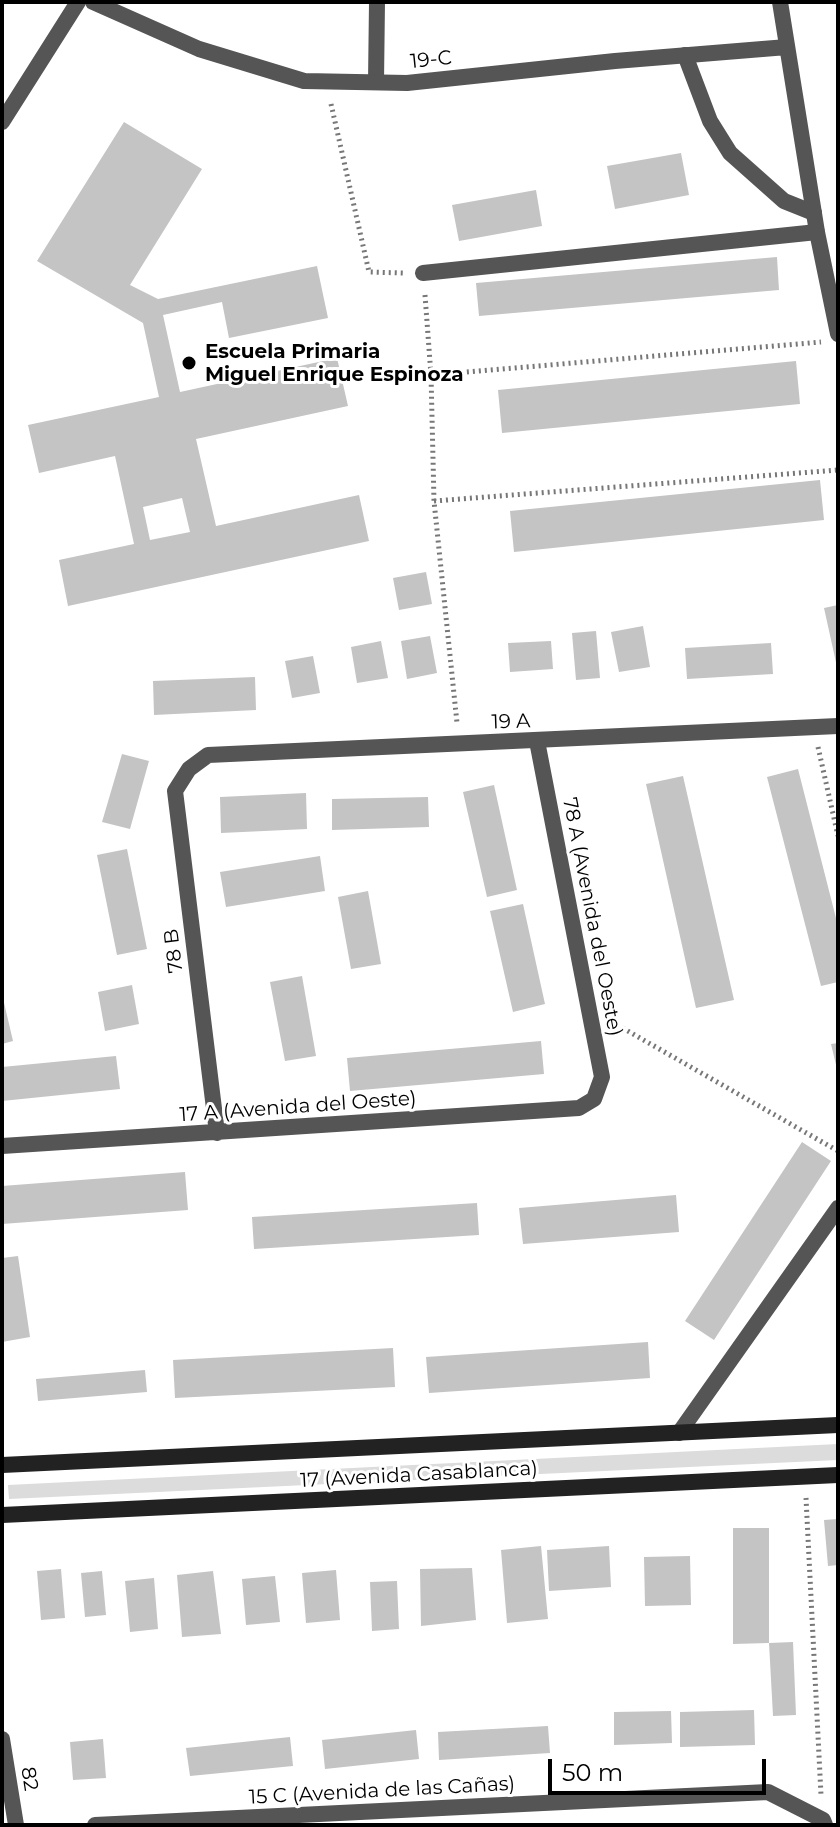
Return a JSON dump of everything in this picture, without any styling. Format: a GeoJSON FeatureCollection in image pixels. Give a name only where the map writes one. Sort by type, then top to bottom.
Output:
{"type":"FeatureCollection","features":[{"type":"Feature","properties":{"kind":"main road","name":"17 (Avenida Casablanca)"},"geometry":{"type":"LineString","coordinates":[[2,1465],[838,1425]]}},
{"type":"Feature","properties":{"kind":"main road","name":"17 (Avenida Casablanca)"},"geometry":{"type":"LineString","coordinates":[[2,1515],[838,1475]]}},
{"type":"Feature","properties":{"kind":"street"},"geometry":{"type":"LineString","coordinates":[[2,122],[78,2]]}},
{"type":"Feature","properties":{"kind":"street","name":"19-C"},"geometry":{"type":"LineString","coordinates":[[93,2],[199,49],[304,81],[407,83],[787,47]]}},
{"type":"Feature","properties":{"kind":"street"},"geometry":{"type":"LineString","coordinates":[[376,82],[377,2]]}},
{"type":"Feature","properties":{"kind":"street"},"geometry":{"type":"LineString","coordinates":[[780,2],[817,232],[830,338]]}},
{"type":"Feature","properties":{"kind":"street"},"geometry":{"type":"LineString","coordinates":[[685,55],[710,121],[730,153],[784,201],[814,213]]}},
{"type":"Feature","properties":{"kind":"street"},"geometry":{"type":"LineString","coordinates":[[423,273],[817,232]]}},
{"type":"Feature","properties":{"kind":"street","name":"19 A"},"geometry":{"type":"LineString","coordinates":[[189,769],[208,755],[838,726]]}},
{"type":"Feature","properties":{"kind":"street","name":"78 A (Avenida del Oeste)"},"geometry":{"type":"LineString","coordinates":[[537,741],[602,1077],[594,1099]]}},
{"type":"Feature","properties":{"kind":"street","name":"78 B"},"geometry":{"type":"LineString","coordinates":[[189,769],[175,791],[217,1133]]}},
{"type":"Feature","properties":{"kind":"street","name":"17 A (Avenida del Oeste)"},"geometry":{"type":"LineString","coordinates":[[2,1146],[579,1108],[594,1099]]}},
{"type":"Feature","properties":{"kind":"street"},"geometry":{"type":"LineString","coordinates":[[679,1433],[838,1208]]}},
{"type":"Feature","properties":{"kind":"street","name":"82"},"geometry":{"type":"LineString","coordinates":[[2,1739],[16,1825]]}},
{"type":"Feature","properties":{"kind":"street","name":"15 C (Avenida de las Cañas)"},"geometry":{"type":"LineString","coordinates":[[95,1825],[768,1792],[824,1823]]}},
{"type":"Feature","properties":{"kind":"path"},"geometry":{"type":"LineString","coordinates":[[326,81],[369,272],[423,273],[431,375],[434,501],[459,744]]}},
{"type":"Feature","properties":{"kind":"path"},"geometry":{"type":"LineString","coordinates":[[431,375],[830,338]]}},
{"type":"Feature","properties":{"kind":"path"},"geometry":{"type":"LineString","coordinates":[[434,501],[838,470]]}},
{"type":"Feature","properties":{"kind":"path"},"geometry":{"type":"LineString","coordinates":[[814,727],[838,836]]}},
{"type":"Feature","properties":{"kind":"path"},"geometry":{"type":"LineString","coordinates":[[590,1010],[838,1151]]}},
{"type":"Feature","properties":{"kind":"path"},"geometry":{"type":"LineString","coordinates":[[805,1477],[824,1823]]}},
{"type":"Feature","properties":{"kind":"shaded area"},"geometry":{"type":"Polygon","coordinates":[[[838,1444],[838,1460],[9,1499],[8,1485],[838,1444]]]}},
{"type":"Feature","properties":{"kind":"building"},"geometry":{"type":"Polygon","coordinates":[[[124,122],[202,169],[130,285],[158,299],[317,266],[328,318],[229,338],[222,302],[163,315],[180,392],[337,358],[348,406],[196,439],[216,526],[359,495],[369,541],[68,606],[59,560],[134,544],[115,456],[39,473],[28,425],[159,397],[143,323],[37,261],[124,122]],[[182,498],[143,507],[150,540],[190,532],[182,498]]]}},
{"type":"Feature","properties":{"kind":"building"},"geometry":{"type":"Polygon","coordinates":[[[681,153],[689,195],[615,209],[607,166],[681,153]]]}},
{"type":"Feature","properties":{"kind":"building"},"geometry":{"type":"Polygon","coordinates":[[[536,190],[542,226],[459,241],[452,205],[536,190]]]}},
{"type":"Feature","properties":{"kind":"building"},"geometry":{"type":"Polygon","coordinates":[[[777,257],[779,290],[479,316],[476,283],[777,257]]]}},
{"type":"Feature","properties":{"kind":"building"},"geometry":{"type":"Polygon","coordinates":[[[796,361],[800,404],[502,433],[498,390],[796,361]]]}},
{"type":"Feature","properties":{"kind":"building"},"geometry":{"type":"Polygon","coordinates":[[[820,480],[824,520],[514,552],[510,511],[820,480]]]}},
{"type":"Feature","properties":{"kind":"building"},"geometry":{"type":"Polygon","coordinates":[[[426,572],[432,604],[399,610],[393,578],[426,572]]]}},
{"type":"Feature","properties":{"kind":"building"},"geometry":{"type":"Polygon","coordinates":[[[838,605],[838,667],[837,667],[824,608],[838,605]]]}},
{"type":"Feature","properties":{"kind":"building"},"geometry":{"type":"Polygon","coordinates":[[[643,626],[650,667],[619,672],[611,632],[643,626]]]}},
{"type":"Feature","properties":{"kind":"building"},"geometry":{"type":"Polygon","coordinates":[[[596,631],[600,678],[576,680],[572,633],[596,631]]]}},
{"type":"Feature","properties":{"kind":"building"},"geometry":{"type":"Polygon","coordinates":[[[430,636],[437,673],[407,679],[401,641],[430,636]]]}},
{"type":"Feature","properties":{"kind":"building"},"geometry":{"type":"Polygon","coordinates":[[[381,641],[388,678],[357,683],[351,647],[381,641]]]}},
{"type":"Feature","properties":{"kind":"building"},"geometry":{"type":"Polygon","coordinates":[[[551,641],[553,669],[510,672],[508,643],[551,641]]]}},
{"type":"Feature","properties":{"kind":"building"},"geometry":{"type":"Polygon","coordinates":[[[771,643],[773,674],[687,679],[685,648],[771,643]]]}},
{"type":"Feature","properties":{"kind":"building"},"geometry":{"type":"Polygon","coordinates":[[[313,656],[320,693],[292,698],[285,661],[313,656]]]}},
{"type":"Feature","properties":{"kind":"building"},"geometry":{"type":"Polygon","coordinates":[[[255,677],[256,710],[154,715],[153,681],[255,677]]]}},
{"type":"Feature","properties":{"kind":"building"},"geometry":{"type":"Polygon","coordinates":[[[122,754],[149,761],[130,829],[102,822],[122,754]]]}},
{"type":"Feature","properties":{"kind":"building"},"geometry":{"type":"Polygon","coordinates":[[[798,769],[838,926],[838,982],[821,986],[767,777],[798,769]]]}},
{"type":"Feature","properties":{"kind":"building"},"geometry":{"type":"Polygon","coordinates":[[[683,776],[734,1000],[696,1008],[646,784],[683,776]]]}},
{"type":"Feature","properties":{"kind":"building"},"geometry":{"type":"Polygon","coordinates":[[[494,785],[517,890],[487,897],[463,792],[494,785]]]}},
{"type":"Feature","properties":{"kind":"building"},"geometry":{"type":"Polygon","coordinates":[[[306,793],[307,829],[221,833],[220,797],[306,793]]]}},
{"type":"Feature","properties":{"kind":"building"},"geometry":{"type":"Polygon","coordinates":[[[428,797],[429,827],[332,830],[332,799],[428,797]]]}},
{"type":"Feature","properties":{"kind":"building"},"geometry":{"type":"Polygon","coordinates":[[[127,849],[147,949],[117,955],[97,855],[127,849]]]}},
{"type":"Feature","properties":{"kind":"building"},"geometry":{"type":"Polygon","coordinates":[[[320,856],[325,891],[226,907],[220,872],[320,856]]]}},
{"type":"Feature","properties":{"kind":"building"},"geometry":{"type":"Polygon","coordinates":[[[368,891],[381,964],[351,969],[338,897],[368,891]]]}},
{"type":"Feature","properties":{"kind":"building"},"geometry":{"type":"Polygon","coordinates":[[[523,904],[545,1004],[513,1012],[490,911],[523,904]]]}},
{"type":"Feature","properties":{"kind":"building"},"geometry":{"type":"Polygon","coordinates":[[[302,976],[316,1056],[285,1061],[270,982],[302,976]]]}},
{"type":"Feature","properties":{"kind":"building"},"geometry":{"type":"Polygon","coordinates":[[[132,985],[139,1024],[105,1031],[98,992],[132,985]]]}},
{"type":"Feature","properties":{"kind":"building"},"geometry":{"type":"Polygon","coordinates":[[[2,994],[13,1041],[2,1044],[2,994]]]}},
{"type":"Feature","properties":{"kind":"building"},"geometry":{"type":"Polygon","coordinates":[[[541,1041],[544,1074],[350,1091],[347,1058],[541,1041]]]}},
{"type":"Feature","properties":{"kind":"building"},"geometry":{"type":"Polygon","coordinates":[[[838,1043],[838,1069],[837,1069],[831,1044],[838,1043]]]}},
{"type":"Feature","properties":{"kind":"building"},"geometry":{"type":"Polygon","coordinates":[[[116,1056],[120,1089],[2,1101],[2,1067],[116,1056]]]}},
{"type":"Feature","properties":{"kind":"building"},"geometry":{"type":"Polygon","coordinates":[[[802,1142],[831,1161],[714,1340],[685,1321],[802,1142]]]}},
{"type":"Feature","properties":{"kind":"building"},"geometry":{"type":"Polygon","coordinates":[[[185,1172],[188,1210],[2,1224],[2,1186],[185,1172]]]}},
{"type":"Feature","properties":{"kind":"building"},"geometry":{"type":"Polygon","coordinates":[[[676,1195],[679,1232],[523,1244],[519,1208],[676,1195]]]}},
{"type":"Feature","properties":{"kind":"building"},"geometry":{"type":"Polygon","coordinates":[[[477,1203],[479,1235],[254,1249],[252,1217],[477,1203]]]}},
{"type":"Feature","properties":{"kind":"building"},"geometry":{"type":"Polygon","coordinates":[[[18,1256],[30,1337],[2,1342],[2,1258],[18,1256]]]}},
{"type":"Feature","properties":{"kind":"building"},"geometry":{"type":"Polygon","coordinates":[[[648,1342],[650,1378],[429,1393],[426,1357],[648,1342]]]}},
{"type":"Feature","properties":{"kind":"building"},"geometry":{"type":"Polygon","coordinates":[[[393,1348],[395,1387],[175,1398],[173,1360],[393,1348]]]}},
{"type":"Feature","properties":{"kind":"building"},"geometry":{"type":"Polygon","coordinates":[[[145,1370],[147,1392],[38,1401],[36,1379],[145,1370]]]}},
{"type":"Feature","properties":{"kind":"building"},"geometry":{"type":"Polygon","coordinates":[[[838,1519],[838,1565],[828,1566],[824,1520],[838,1519]]]}},
{"type":"Feature","properties":{"kind":"building"},"geometry":{"type":"Polygon","coordinates":[[[733,1528],[769,1528],[769,1643],[733,1644],[733,1528]]]}},
{"type":"Feature","properties":{"kind":"building"},"geometry":{"type":"Polygon","coordinates":[[[541,1546],[548,1619],[507,1623],[501,1550],[541,1546]]]}},
{"type":"Feature","properties":{"kind":"building"},"geometry":{"type":"Polygon","coordinates":[[[609,1546],[611,1587],[549,1591],[547,1550],[609,1546]]]}},
{"type":"Feature","properties":{"kind":"building"},"geometry":{"type":"Polygon","coordinates":[[[690,1556],[691,1605],[645,1606],[644,1557],[690,1556]]]}},
{"type":"Feature","properties":{"kind":"building"},"geometry":{"type":"Polygon","coordinates":[[[472,1568],[476,1620],[421,1626],[420,1569],[472,1568]]]}},
{"type":"Feature","properties":{"kind":"building"},"geometry":{"type":"Polygon","coordinates":[[[61,1569],[65,1618],[41,1620],[37,1571],[61,1569]]]}},
{"type":"Feature","properties":{"kind":"building"},"geometry":{"type":"Polygon","coordinates":[[[336,1570],[340,1620],[306,1623],[302,1573],[336,1570]]]}},
{"type":"Feature","properties":{"kind":"building"},"geometry":{"type":"Polygon","coordinates":[[[102,1571],[106,1615],[85,1617],[81,1573],[102,1571]]]}},
{"type":"Feature","properties":{"kind":"building"},"geometry":{"type":"Polygon","coordinates":[[[213,1571],[221,1634],[182,1637],[177,1575],[213,1571]]]}},
{"type":"Feature","properties":{"kind":"building"},"geometry":{"type":"Polygon","coordinates":[[[275,1576],[280,1622],[246,1625],[242,1579],[275,1576]]]}},
{"type":"Feature","properties":{"kind":"building"},"geometry":{"type":"Polygon","coordinates":[[[154,1578],[158,1629],[130,1632],[125,1581],[154,1578]]]}},
{"type":"Feature","properties":{"kind":"building"},"geometry":{"type":"Polygon","coordinates":[[[397,1581],[399,1629],[372,1631],[370,1582],[397,1581]]]}},
{"type":"Feature","properties":{"kind":"building"},"geometry":{"type":"Polygon","coordinates":[[[793,1642],[796,1715],[773,1716],[769,1643],[793,1642]]]}},
{"type":"Feature","properties":{"kind":"building"},"geometry":{"type":"Polygon","coordinates":[[[754,1710],[755,1745],[680,1747],[680,1712],[754,1710]]]}},
{"type":"Feature","properties":{"kind":"building"},"geometry":{"type":"Polygon","coordinates":[[[671,1711],[672,1743],[614,1745],[614,1712],[671,1711]]]}},
{"type":"Feature","properties":{"kind":"building"},"geometry":{"type":"Polygon","coordinates":[[[548,1726],[550,1753],[439,1760],[438,1732],[548,1726]]]}},
{"type":"Feature","properties":{"kind":"building"},"geometry":{"type":"Polygon","coordinates":[[[416,1730],[419,1759],[325,1769],[322,1740],[416,1730]]]}},
{"type":"Feature","properties":{"kind":"building"},"geometry":{"type":"Polygon","coordinates":[[[290,1737],[293,1766],[190,1776],[186,1748],[290,1737]]]}},
{"type":"Feature","properties":{"kind":"building"},"geometry":{"type":"Polygon","coordinates":[[[103,1739],[106,1778],[73,1780],[70,1742],[103,1739]]]}},
{"type":"Feature","properties":{"kind":"place","name":"Escuela Primaria Miguel Enrique Espinoza"},"geometry":{"type":"Point","coordinates":[189,363]}}]}
